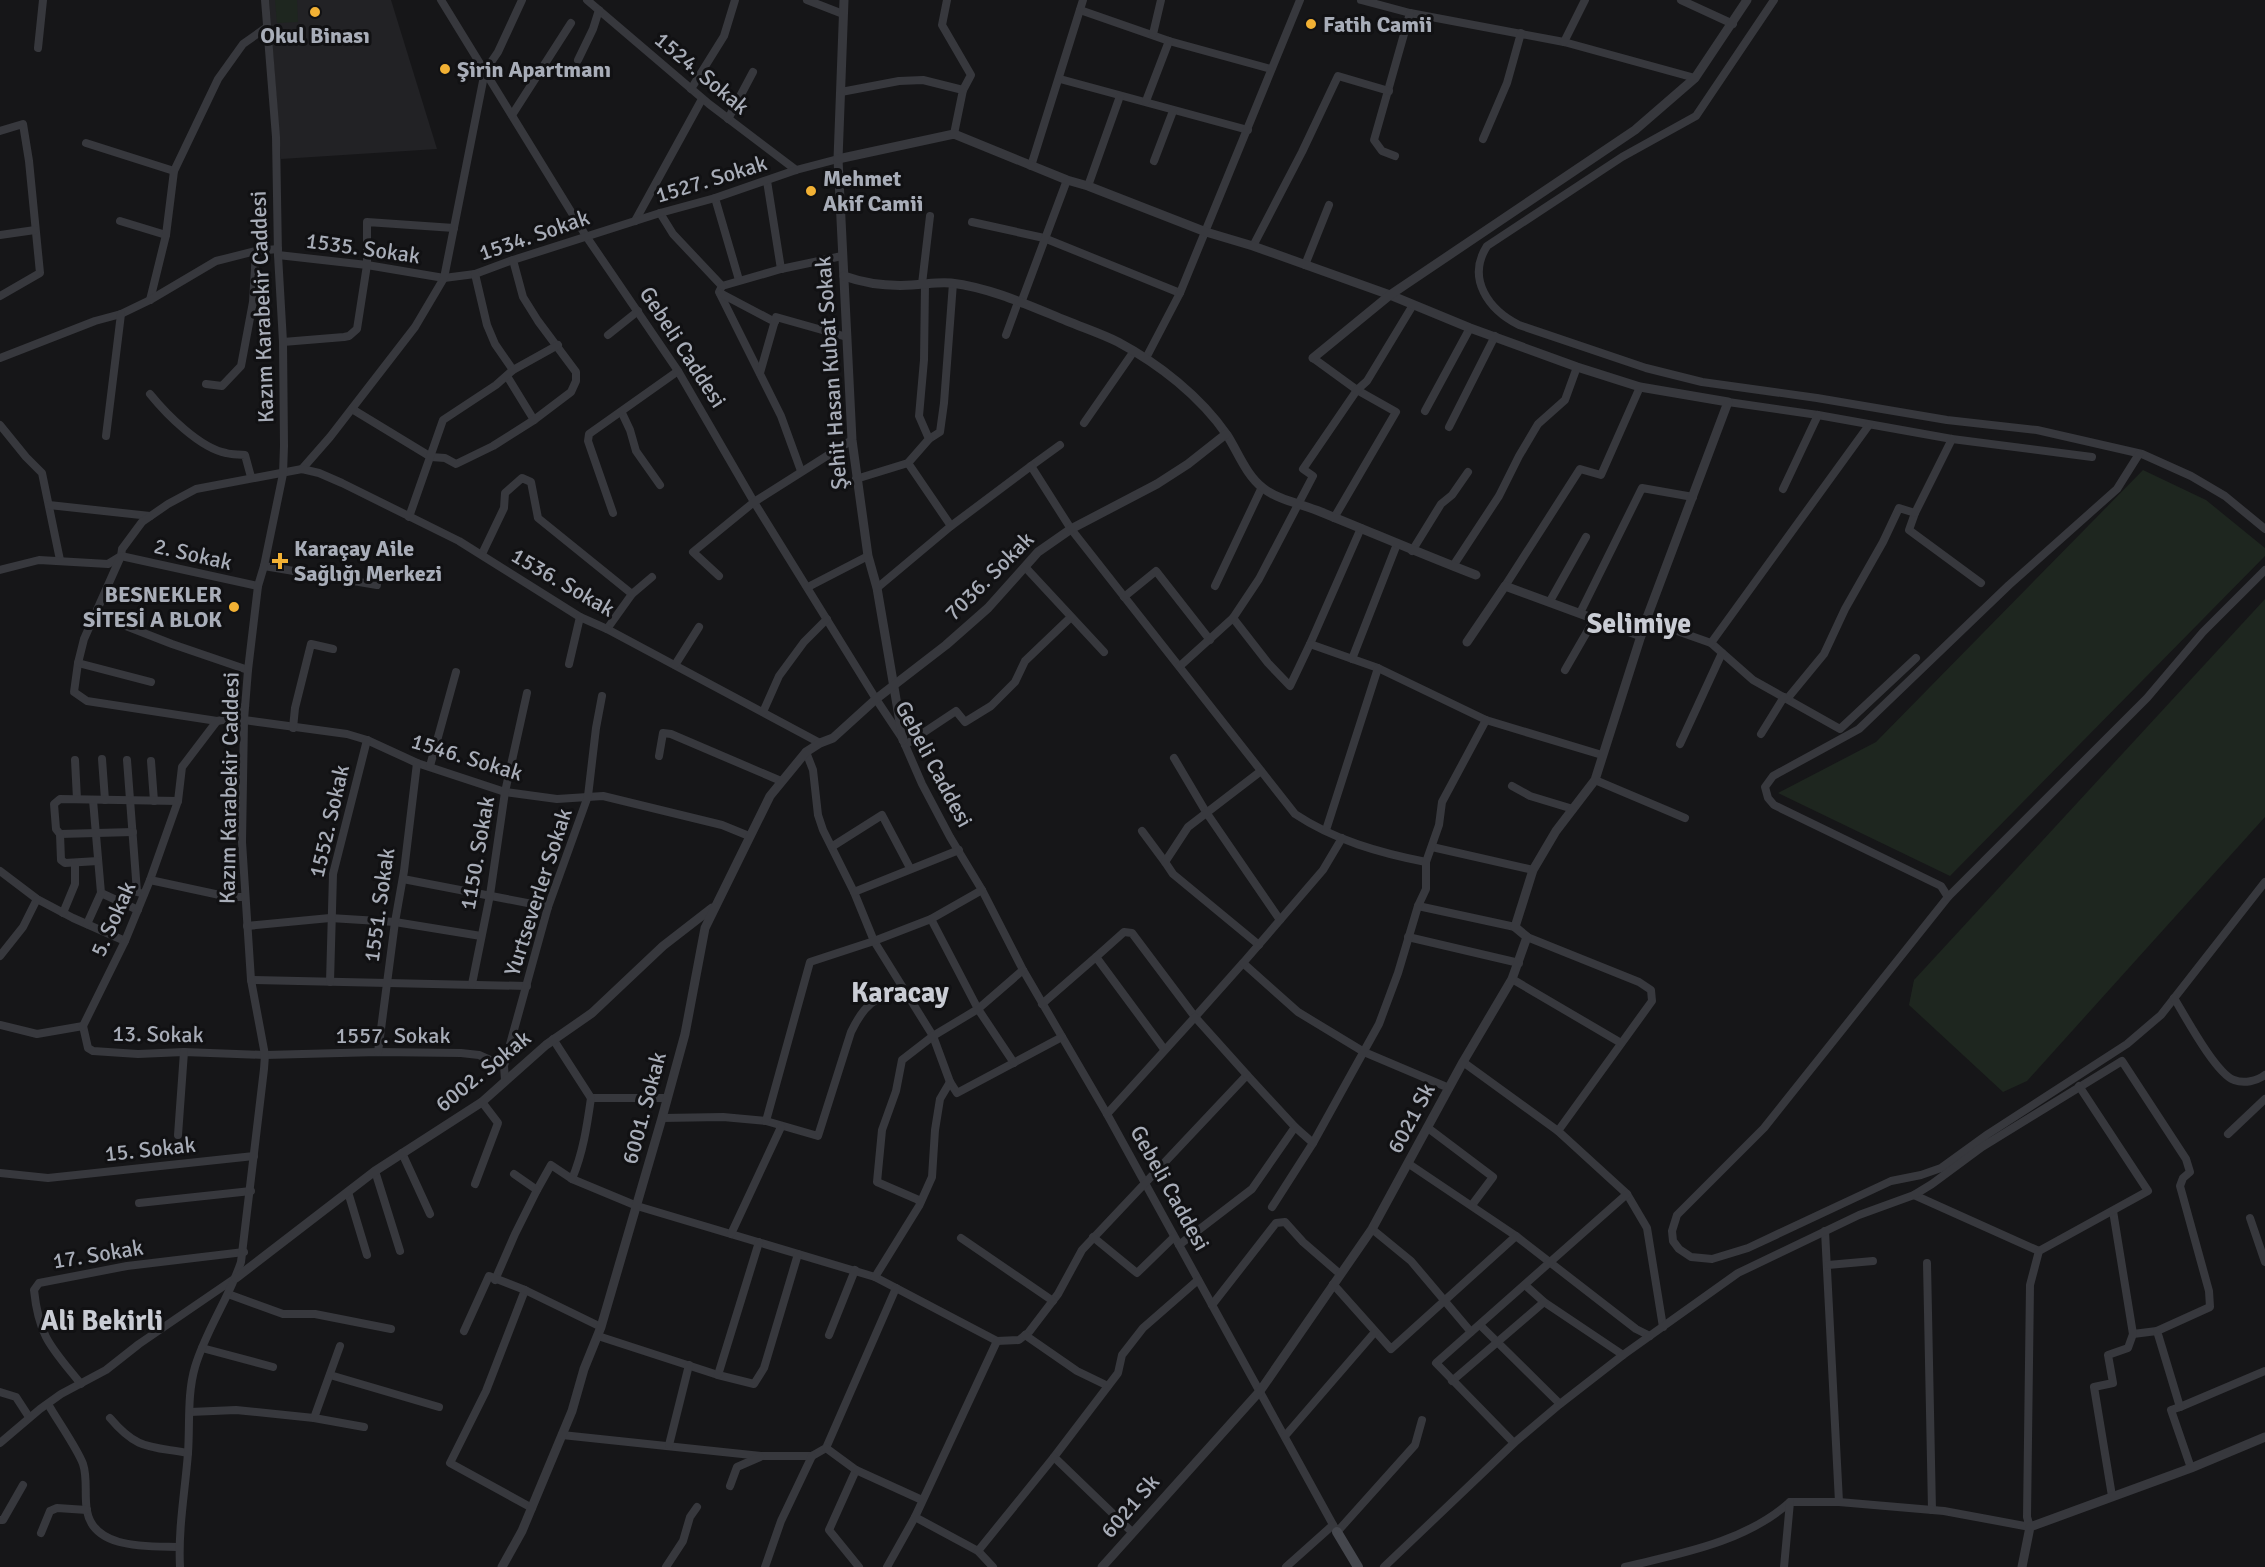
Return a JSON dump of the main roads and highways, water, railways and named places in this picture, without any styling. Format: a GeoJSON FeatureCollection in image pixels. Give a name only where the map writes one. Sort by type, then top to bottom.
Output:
{"type":"FeatureCollection","features":[{"type":"Feature","properties":{"kind":"main road","name":"Gebeli Caddesi"},"geometry":{"type":"LineString","coordinates":[[1335,1528],[1359,1567]]}},
{"type":"Feature","properties":{"kind":"place","name":"Okul Binası"},"geometry":{"type":"Point","coordinates":[315,12]}},
{"type":"Feature","properties":{"kind":"place","name":"Fatih Camii"},"geometry":{"type":"Point","coordinates":[1311,24]}},
{"type":"Feature","properties":{"kind":"place","name":"Şirin Apartmanı"},"geometry":{"type":"Point","coordinates":[445,69]}},
{"type":"Feature","properties":{"kind":"place","name":"Mehmet Akif Camii"},"geometry":{"type":"Point","coordinates":[811,191]}},
{"type":"Feature","properties":{"kind":"place","name":"Karaçay Aile Sağlığı Merkezi"},"geometry":{"type":"Point","coordinates":[280,561]}},
{"type":"Feature","properties":{"kind":"place","name":"BESNEKLER SİTESİ A BLOK"},"geometry":{"type":"Point","coordinates":[234,607]}},
{"type":"Feature","properties":{"kind":"district","name":"Selimiye"},"geometry":{"type":"Point","coordinates":[1639,624]}},
{"type":"Feature","properties":{"kind":"district","name":"Karacay"},"geometry":{"type":"Point","coordinates":[900,993]}},
{"type":"Feature","properties":{"kind":"district","name":"Ali Bekirli"},"geometry":{"type":"Point","coordinates":[102,1321]}}]}
